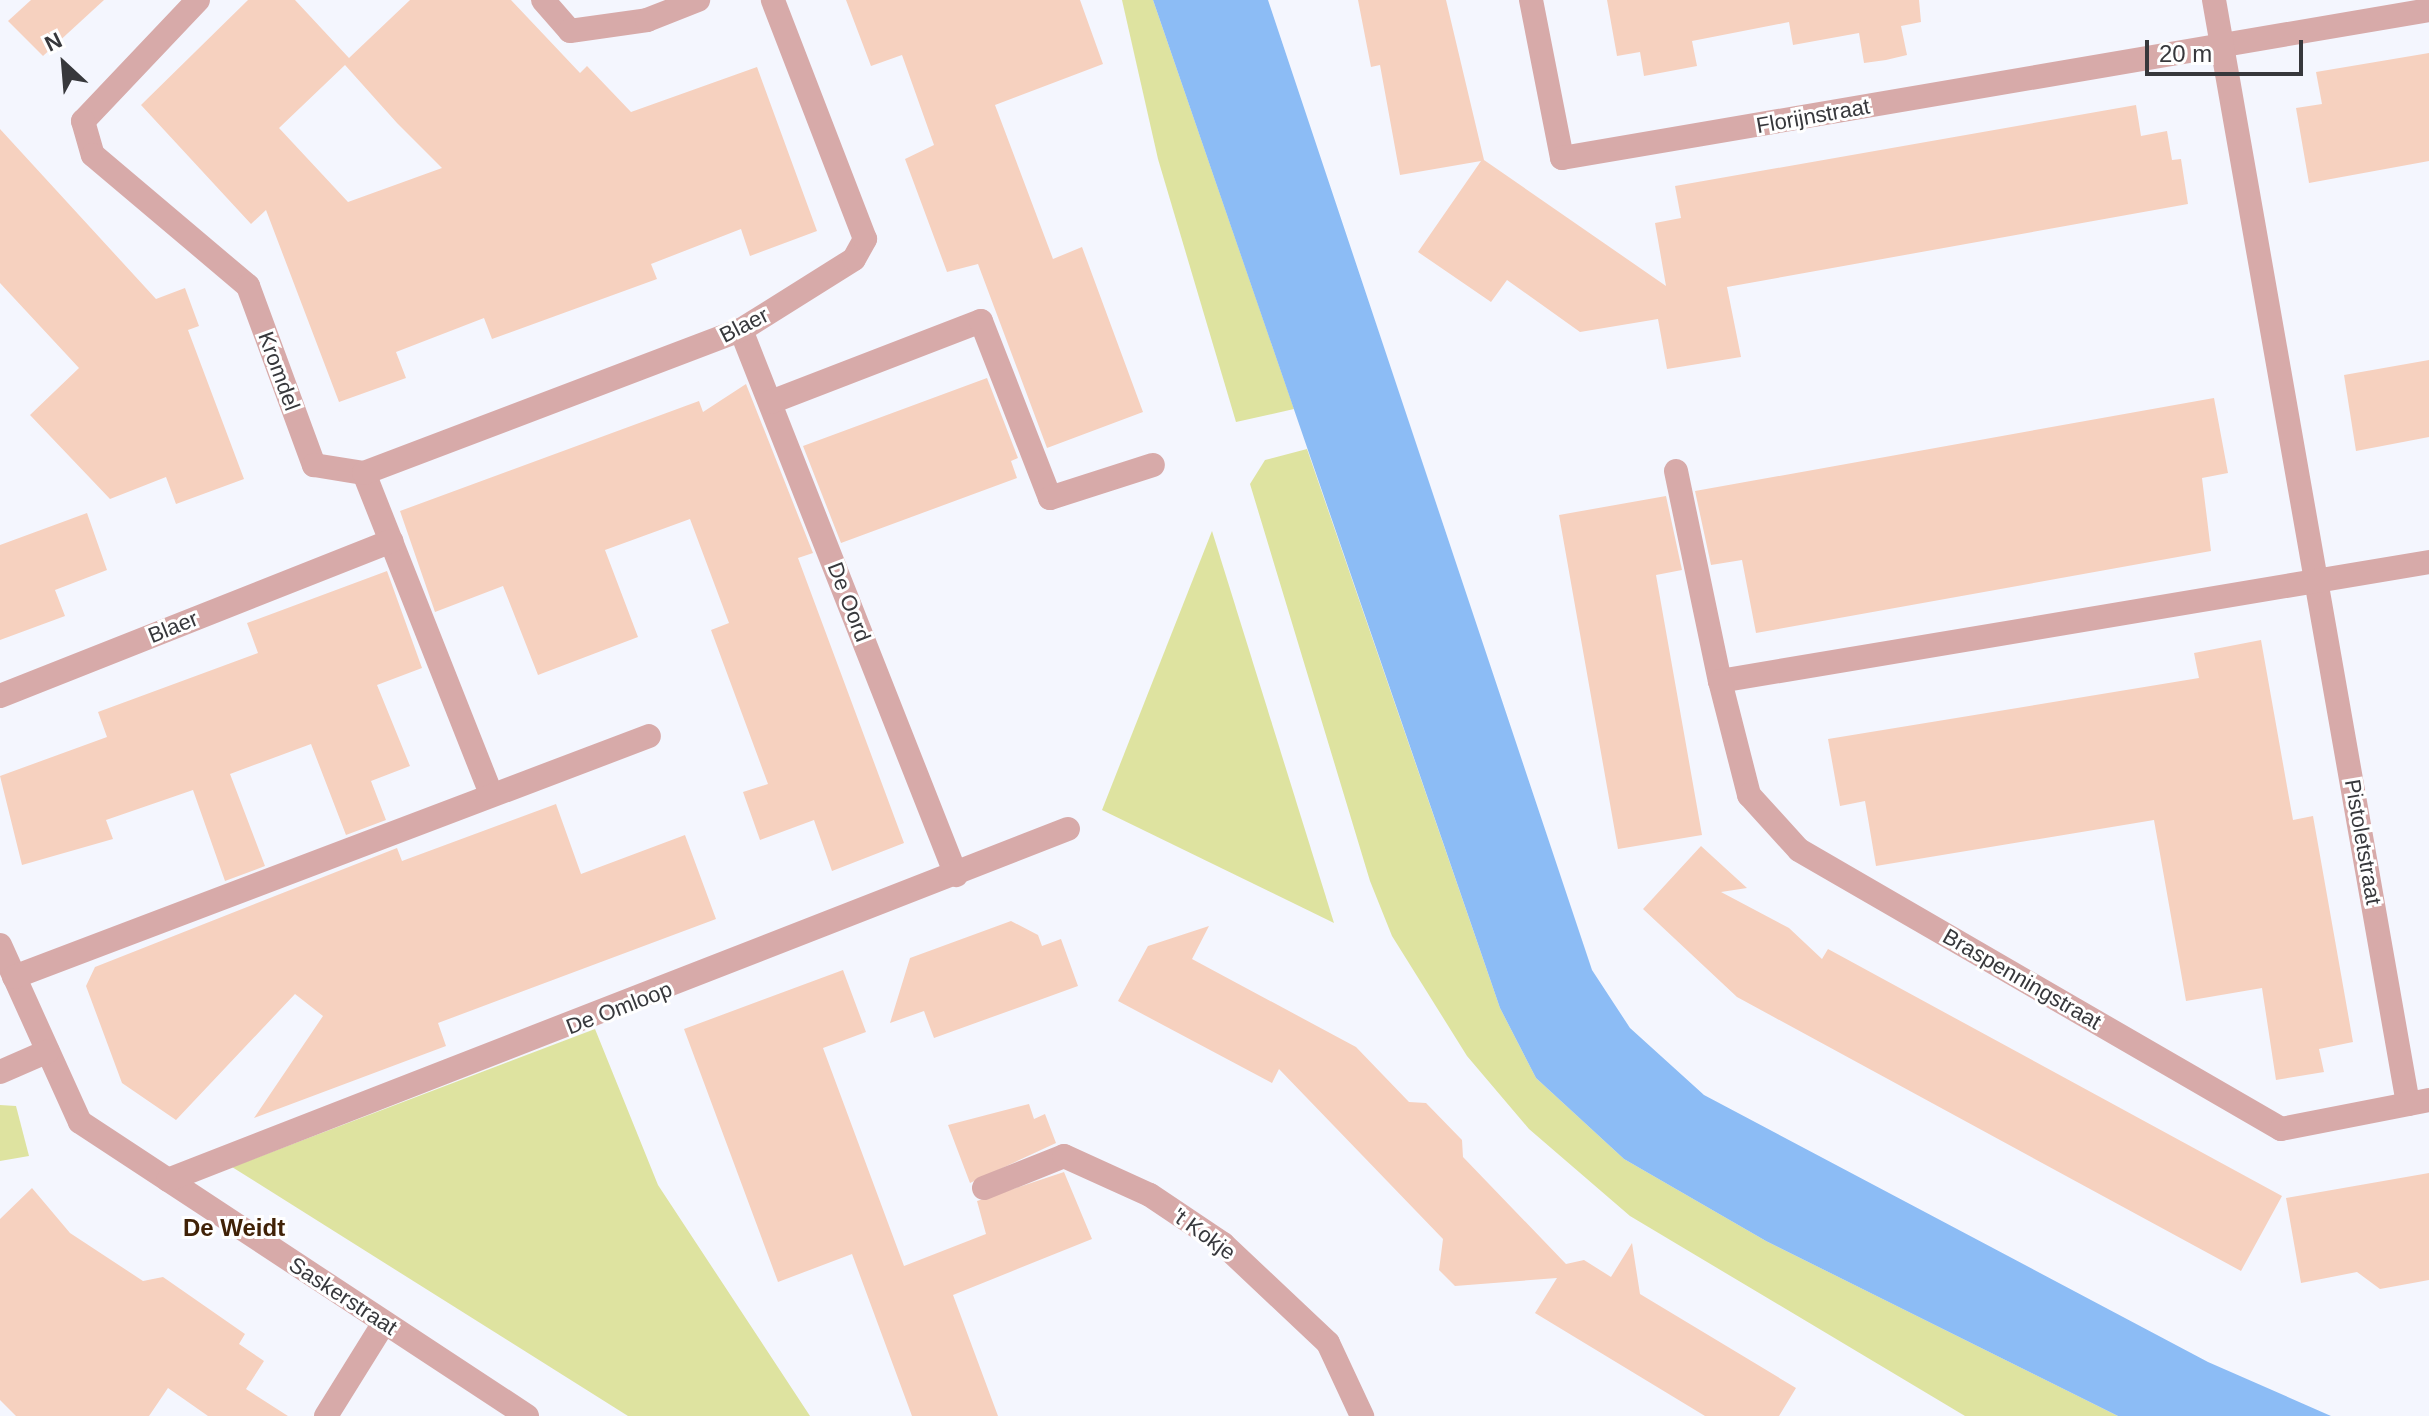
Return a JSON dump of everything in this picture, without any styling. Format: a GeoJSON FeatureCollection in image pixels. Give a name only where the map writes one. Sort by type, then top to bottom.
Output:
{"type":"FeatureCollection","features":[{"type":"Feature","properties":{"kind":"street","name":"Kromdel"},"geometry":{"type":"LineString","coordinates":[[198,0],[83,121],[93,155],[248,286],[314,465],[364,473]]}},
{"type":"Feature","properties":{"kind":"street"},"geometry":{"type":"LineString","coordinates":[[543,0],[570,31],[647,20],[698,0]]}},
{"type":"Feature","properties":{"kind":"street","name":"Blaer"},"geometry":{"type":"LineString","coordinates":[[364,473],[741,330],[854,259],[865,239],[773,0]]}},
{"type":"Feature","properties":{"kind":"street","name":"Florijnstraat"},"geometry":{"type":"LineString","coordinates":[[1531,0],[1562,158],[2429,10]]}},
{"type":"Feature","properties":{"kind":"street"},"geometry":{"type":"LineString","coordinates":[[2214,0],[2318,581]]}},
{"type":"Feature","properties":{"kind":"street"},"geometry":{"type":"LineString","coordinates":[[771,402],[981,321],[1050,498],[1153,465]]}},
{"type":"Feature","properties":{"kind":"street","name":"De Oord"},"geometry":{"type":"LineString","coordinates":[[741,330],[956,875]]}},
{"type":"Feature","properties":{"kind":"street","name":"Braspenningstraat"},"geometry":{"type":"LineString","coordinates":[[1676,471],[1720,681],[1749,795],[1799,850],[2281,1129],[2419,1102]]}},
{"type":"Feature","properties":{"kind":"street"},"geometry":{"type":"LineString","coordinates":[[364,473],[491,793]]}},
{"type":"Feature","properties":{"kind":"street","name":"Blaer"},"geometry":{"type":"LineString","coordinates":[[0,696],[391,541]]}},
{"type":"Feature","properties":{"kind":"street"},"geometry":{"type":"LineString","coordinates":[[1720,681],[2429,562]]}},
{"type":"Feature","properties":{"kind":"street","name":"Pistoletstraat"},"geometry":{"type":"LineString","coordinates":[[2318,581],[2419,1102]]}},
{"type":"Feature","properties":{"kind":"street"},"geometry":{"type":"LineString","coordinates":[[14,977],[491,793],[649,736]]}},
{"type":"Feature","properties":{"kind":"street","name":"De Omloop"},"geometry":{"type":"LineString","coordinates":[[168,1180],[1068,829]]}},
{"type":"Feature","properties":{"kind":"street","name":"Saskerstraat"},"geometry":{"type":"LineString","coordinates":[[0,945],[80,1122],[527,1416]]}},
{"type":"Feature","properties":{"kind":"street"},"geometry":{"type":"LineString","coordinates":[[0,1072],[48,1051]]}},
{"type":"Feature","properties":{"kind":"street","name":"'t Kokje"},"geometry":{"type":"LineString","coordinates":[[984,1188],[1064,1156],[1150,1195],[1223,1244],[1328,1343],[1362,1416]]}},
{"type":"Feature","properties":{"kind":"street"},"geometry":{"type":"LineString","coordinates":[[326,1416],[384,1323]]}},
{"type":"Feature","properties":{"kind":"green space"},"geometry":{"type":"Polygon","coordinates":[[[1122,0],[1153,0],[1294,409],[1236,422],[1158,159],[1122,0]]]}},
{"type":"Feature","properties":{"kind":"green space"},"geometry":{"type":"Polygon","coordinates":[[[1307,449],[1500,1008],[1536,1078],[1624,1159],[1766,1241],[2118,1416],[1965,1416],[1630,1216],[1529,1129],[1467,1056],[1392,936],[1370,881],[1250,484],[1265,460],[1307,449]]]}},
{"type":"Feature","properties":{"kind":"green space"},"geometry":{"type":"Polygon","coordinates":[[[1212,531],[1334,923],[1102,810],[1212,531]]]}},
{"type":"Feature","properties":{"kind":"green space"},"geometry":{"type":"Polygon","coordinates":[[[595,1029],[658,1185],[810,1416],[628,1416],[232,1167],[595,1029]]]}},
{"type":"Feature","properties":{"kind":"green space"},"geometry":{"type":"Polygon","coordinates":[[[0,1105],[16,1106],[29,1156],[0,1161],[0,1105]]]}},
{"type":"Feature","properties":{"kind":"water"},"geometry":{"type":"Polygon","coordinates":[[[1153,0],[1268,0],[1592,970],[1630,1028],[1704,1095],[2208,1362],[2331,1416],[2118,1416],[1766,1241],[1624,1159],[1536,1078],[1500,1008],[1153,0]]]}},
{"type":"Feature","properties":{"kind":"building"},"geometry":{"type":"Polygon","coordinates":[[[31,0],[104,0],[43,56],[8,21],[31,0]]]}},
{"type":"Feature","properties":{"kind":"building"},"geometry":{"type":"Polygon","coordinates":[[[248,0],[295,0],[349,58],[410,0],[511,0],[580,73],[587,66],[631,112],[757,67],[817,231],[750,256],[741,229],[651,264],[657,279],[492,339],[484,318],[396,352],[406,378],[339,402],[266,210],[251,224],[141,105],[248,0]],[[345,65],[279,128],[348,202],[442,168],[345,65]]]}},
{"type":"Feature","properties":{"kind":"building"},"geometry":{"type":"Polygon","coordinates":[[[846,0],[1080,0],[1103,64],[995,105],[1053,259],[1082,247],[1143,412],[1047,448],[978,264],[947,272],[905,159],[934,145],[902,55],[871,66],[846,0]]]}},
{"type":"Feature","properties":{"kind":"building"},"geometry":{"type":"Polygon","coordinates":[[[1358,0],[1446,0],[1484,160],[1666,286],[1655,223],[1681,218],[1675,186],[2136,105],[2141,136],[2167,131],[2172,160],[2181,159],[2188,204],[1727,287],[1741,357],[1667,369],[1658,319],[1580,332],[1507,280],[1491,302],[1418,252],[1481,161],[1400,175],[1380,65],[1371,67],[1358,0]]]}},
{"type":"Feature","properties":{"kind":"building"},"geometry":{"type":"Polygon","coordinates":[[[1607,0],[1919,0],[1921,22],[1901,26],[1907,55],[1886,60],[1864,63],[1859,33],[1793,45],[1789,22],[1692,41],[1697,66],[1644,76],[1640,52],[1617,56],[1607,0]]]}},
{"type":"Feature","properties":{"kind":"building"},"geometry":{"type":"Polygon","coordinates":[[[2429,53],[2429,161],[2309,183],[2296,108],[2322,104],[2316,72],[2429,53]]]}},
{"type":"Feature","properties":{"kind":"building"},"geometry":{"type":"Polygon","coordinates":[[[0,129],[156,299],[185,288],[199,326],[188,330],[244,479],[176,504],[166,477],[110,499],[30,415],[79,368],[0,283],[0,129]]]}},
{"type":"Feature","properties":{"kind":"building"},"geometry":{"type":"Polygon","coordinates":[[[2429,360],[2429,437],[2356,451],[2344,375],[2429,360]]]}},
{"type":"Feature","properties":{"kind":"building"},"geometry":{"type":"Polygon","coordinates":[[[987,378],[1018,458],[1011,461],[1017,478],[841,543],[803,446],[987,378]]]}},
{"type":"Feature","properties":{"kind":"building"},"geometry":{"type":"Polygon","coordinates":[[[746,384],[813,553],[798,558],[904,843],[832,871],[814,820],[760,840],[743,792],[768,784],[711,630],[729,623],[690,519],[605,550],[638,637],[538,675],[503,586],[435,612],[400,511],[699,401],[703,412],[746,384]]]}},
{"type":"Feature","properties":{"kind":"building"},"geometry":{"type":"Polygon","coordinates":[[[2214,398],[2228,473],[2202,478],[2211,551],[1756,633],[1742,560],[1711,565],[1695,491],[2214,398]]]}},
{"type":"Feature","properties":{"kind":"building"},"geometry":{"type":"Polygon","coordinates":[[[1666,496],[1682,570],[1656,575],[1702,835],[1618,849],[1559,515],[1666,496]]]}},
{"type":"Feature","properties":{"kind":"building"},"geometry":{"type":"Polygon","coordinates":[[[87,513],[107,570],[55,590],[65,616],[0,640],[0,545],[87,513]]]}},
{"type":"Feature","properties":{"kind":"building"},"geometry":{"type":"Polygon","coordinates":[[[387,571],[422,668],[377,685],[410,766],[371,781],[386,820],[346,835],[311,744],[230,774],[265,866],[225,881],[193,790],[106,820],[113,839],[22,865],[0,776],[107,737],[98,712],[258,653],[247,623],[387,571]]]}},
{"type":"Feature","properties":{"kind":"building"},"geometry":{"type":"Polygon","coordinates":[[[2261,640],[2293,820],[2313,816],[2353,1042],[2319,1049],[2324,1072],[2276,1080],[2262,988],[2186,1001],[2154,820],[1876,866],[1865,801],[1840,806],[1828,739],[2199,678],[2194,653],[2261,640]]]}},
{"type":"Feature","properties":{"kind":"building"},"geometry":{"type":"Polygon","coordinates":[[[556,804],[581,874],[685,835],[716,919],[438,1023],[446,1046],[254,1118],[323,1016],[295,994],[176,1120],[122,1083],[86,986],[95,967],[397,848],[402,861],[556,804]]]}},
{"type":"Feature","properties":{"kind":"building"},"geometry":{"type":"Polygon","coordinates":[[[1701,846],[1747,888],[1721,892],[1789,928],[1822,959],[1828,949],[2282,1196],[2241,1271],[1737,997],[1643,909],[1701,846]]]}},
{"type":"Feature","properties":{"kind":"building"},"geometry":{"type":"Polygon","coordinates":[[[1011,921],[1038,935],[1042,946],[1061,939],[1078,986],[934,1038],[924,1011],[890,1023],[910,958],[1011,921]]]}},
{"type":"Feature","properties":{"kind":"building"},"geometry":{"type":"Polygon","coordinates":[[[1209,926],[1192,959],[1356,1047],[1409,1102],[1426,1103],[1462,1140],[1463,1157],[1566,1264],[1584,1260],[1611,1277],[1632,1243],[1640,1294],[1796,1388],[1779,1416],[1705,1416],[1535,1313],[1557,1278],[1455,1286],[1439,1270],[1443,1239],[1279,1069],[1272,1083],[1118,1001],[1148,946],[1209,926]]]}},
{"type":"Feature","properties":{"kind":"building"},"geometry":{"type":"Polygon","coordinates":[[[843,970],[866,1032],[823,1048],[904,1266],[986,1234],[977,1201],[1064,1172],[1092,1239],[953,1295],[998,1416],[912,1416],[852,1254],[778,1282],[684,1029],[843,970]]]}},
{"type":"Feature","properties":{"kind":"building"},"geometry":{"type":"Polygon","coordinates":[[[1029,1104],[1034,1119],[1045,1114],[1056,1143],[970,1183],[948,1125],[1029,1104]]]}},
{"type":"Feature","properties":{"kind":"building"},"geometry":{"type":"Polygon","coordinates":[[[2429,1173],[2429,1280],[2380,1289],[2357,1272],[2301,1283],[2286,1198],[2429,1173]]]}},
{"type":"Feature","properties":{"kind":"building"},"geometry":{"type":"Polygon","coordinates":[[[32,1188],[70,1233],[143,1281],[163,1277],[245,1334],[239,1344],[264,1361],[246,1389],[288,1416],[208,1416],[168,1388],[149,1416],[16,1416],[0,1400],[0,1219],[32,1188]]]}},
{"type":"Feature","properties":{"kind":"district","name":"De Weidt"},"geometry":{"type":"Point","coordinates":[234,1228]}}]}
